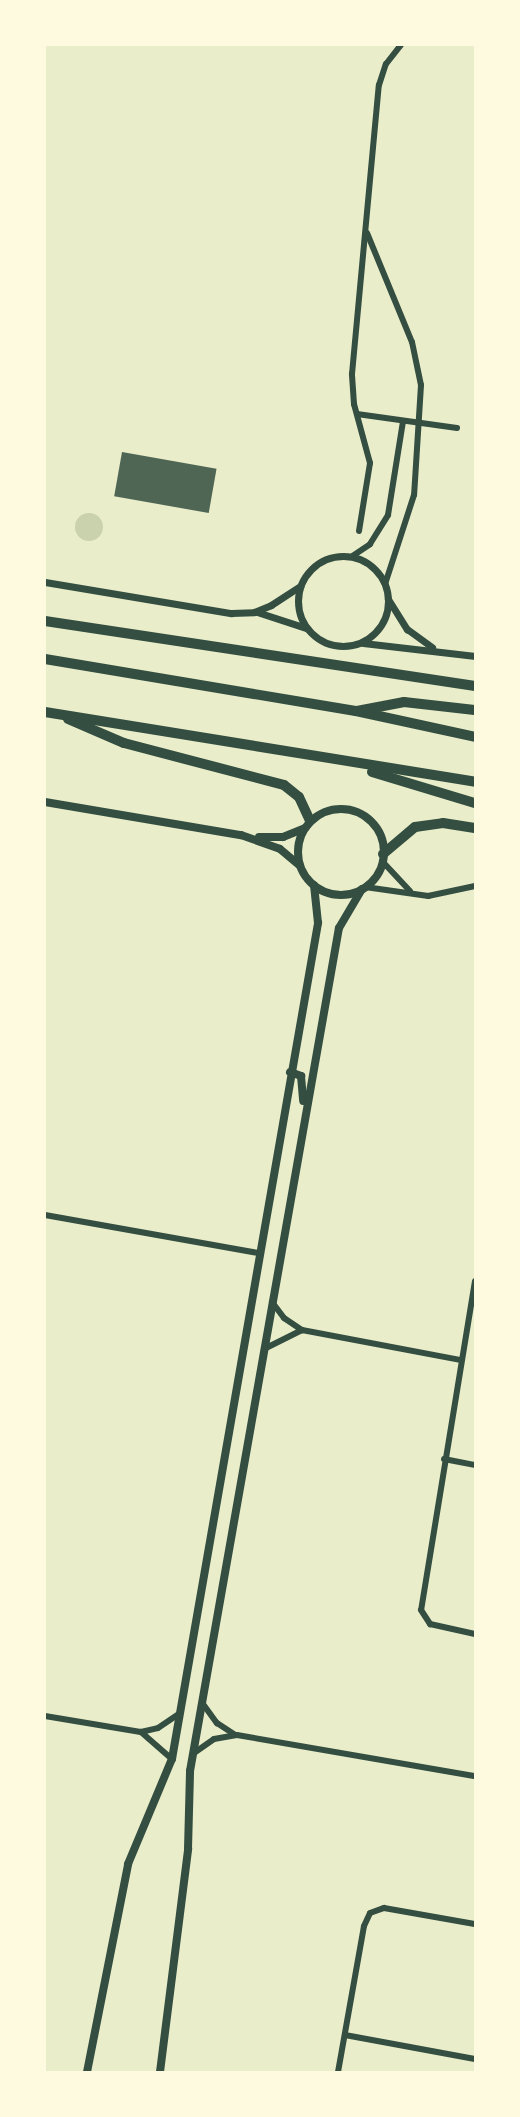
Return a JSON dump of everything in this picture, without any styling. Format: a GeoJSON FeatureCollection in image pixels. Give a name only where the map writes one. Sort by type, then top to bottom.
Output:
{"type":"FeatureCollection","features":[{"type":"Feature","properties":{"kind":"highway"},"geometry":{"type":"LineString","coordinates":[[45,621],[475,686]]}},
{"type":"Feature","properties":{"kind":"highway"},"geometry":{"type":"LineString","coordinates":[[45,659],[356,711],[475,737]]}},
{"type":"Feature","properties":{"kind":"highway"},"geometry":{"type":"LineString","coordinates":[[356,711],[404,702],[475,710]]}},
{"type":"Feature","properties":{"kind":"highway"},"geometry":{"type":"LineString","coordinates":[[45,712],[346,763],[475,782]]}},
{"type":"Feature","properties":{"kind":"highway"},"geometry":{"type":"LineString","coordinates":[[60,715],[124,743],[284,785],[299,797],[307,825]]}},
{"type":"Feature","properties":{"kind":"highway"},"geometry":{"type":"LineString","coordinates":[[346,763],[475,803]]}},
{"type":"Feature","properties":{"kind":"highway"},"geometry":{"type":"LineString","coordinates":[[383,858],[392,843],[415,827],[443,823],[475,828]]}},
{"type":"Feature","properties":{"kind":"main road"},"geometry":{"type":"LineString","coordinates":[[45,802],[241,835],[278,838],[307,825],[333,809],[358,812],[377,829],[383,858],[339,928],[304,1117],[188,1790],[188,1849],[160,2072]]}},
{"type":"Feature","properties":{"kind":"main road"},"geometry":{"type":"LineString","coordinates":[[301,867],[298,847],[307,825]]}},
{"type":"Feature","properties":{"kind":"main road"},"geometry":{"type":"LineString","coordinates":[[87,2072],[129,1864],[172,1758],[290,1071],[318,923],[314,885],[301,867],[280,849],[241,835]]}},
{"type":"Feature","properties":{"kind":"main road"},"geometry":{"type":"LineString","coordinates":[[314,885],[343,895],[364,888]]}},
{"type":"Feature","properties":{"kind":"main road"},"geometry":{"type":"LineString","coordinates":[[290,1071],[301,1076],[304,1117]]}},
{"type":"Feature","properties":{"kind":"street"},"geometry":{"type":"LineString","coordinates":[[359,531],[370,463],[352,384],[379,85],[386,64],[401,45]]}},
{"type":"Feature","properties":{"kind":"street"},"geometry":{"type":"LineString","coordinates":[[366,230],[417,356],[422,385],[416,477],[410,513],[385,584]]}},
{"type":"Feature","properties":{"kind":"street"},"geometry":{"type":"LineString","coordinates":[[357,414],[457,428]]}},
{"type":"Feature","properties":{"kind":"street"},"geometry":{"type":"LineString","coordinates":[[254,612],[300,586],[320,562],[351,556],[370,543],[383,526],[396,474],[403,420]]}},
{"type":"Feature","properties":{"kind":"street"},"geometry":{"type":"LineString","coordinates":[[351,556],[371,567],[385,584],[388,598],[407,629],[437,650]]}},
{"type":"Feature","properties":{"kind":"street"},"geometry":{"type":"LineString","coordinates":[[45,582],[231,613],[254,612],[273,615],[307,629],[330,645],[379,642],[475,656]]}},
{"type":"Feature","properties":{"kind":"street"},"geometry":{"type":"LineString","coordinates":[[300,586],[297,601],[307,629]]}},
{"type":"Feature","properties":{"kind":"street"},"geometry":{"type":"LineString","coordinates":[[357,644],[380,627],[388,598]]}},
{"type":"Feature","properties":{"kind":"street"},"geometry":{"type":"LineString","coordinates":[[383,858],[410,892]]}},
{"type":"Feature","properties":{"kind":"street"},"geometry":{"type":"LineString","coordinates":[[364,888],[436,896],[475,886]]}},
{"type":"Feature","properties":{"kind":"street"},"geometry":{"type":"LineString","coordinates":[[45,1215],[259,1252]]}},
{"type":"Feature","properties":{"kind":"street"},"geometry":{"type":"LineString","coordinates":[[475,1281],[421,1610],[430,1624],[475,1634]]}},
{"type":"Feature","properties":{"kind":"street"},"geometry":{"type":"LineString","coordinates":[[272,1301],[284,1318],[302,1330],[461,1360]]}},
{"type":"Feature","properties":{"kind":"street"},"geometry":{"type":"LineString","coordinates":[[263,1350],[302,1330]]}},
{"type":"Feature","properties":{"kind":"street"},"geometry":{"type":"LineString","coordinates":[[444,1459],[475,1465]]}},
{"type":"Feature","properties":{"kind":"street"},"geometry":{"type":"LineString","coordinates":[[203,1704],[217,1723],[237,1735],[475,1776]]}},
{"type":"Feature","properties":{"kind":"street"},"geometry":{"type":"LineString","coordinates":[[45,1716],[141,1732],[158,1728],[180,1713]]}},
{"type":"Feature","properties":{"kind":"street"},"geometry":{"type":"LineString","coordinates":[[141,1732],[172,1758]]}},
{"type":"Feature","properties":{"kind":"street"},"geometry":{"type":"LineString","coordinates":[[194,1753],[214,1740],[237,1735]]}},
{"type":"Feature","properties":{"kind":"street"},"geometry":{"type":"LineString","coordinates":[[338,2072],[363,1926],[370,1913],[384,1908],[475,1924]]}},
{"type":"Feature","properties":{"kind":"street"},"geometry":{"type":"LineString","coordinates":[[345,2035],[475,2059]]}},
{"type":"Feature","properties":{"kind":"green space"},"geometry":{"type":"Polygon","coordinates":[[[89,513],[99,517],[103,527],[99,537],[89,541],[79,537],[75,527],[79,517],[89,513]]]}},
{"type":"Feature","properties":{"kind":"building"},"geometry":{"type":"Polygon","coordinates":[[[122,452],[217,469],[209,513],[114,496],[122,452]]]}}]}
